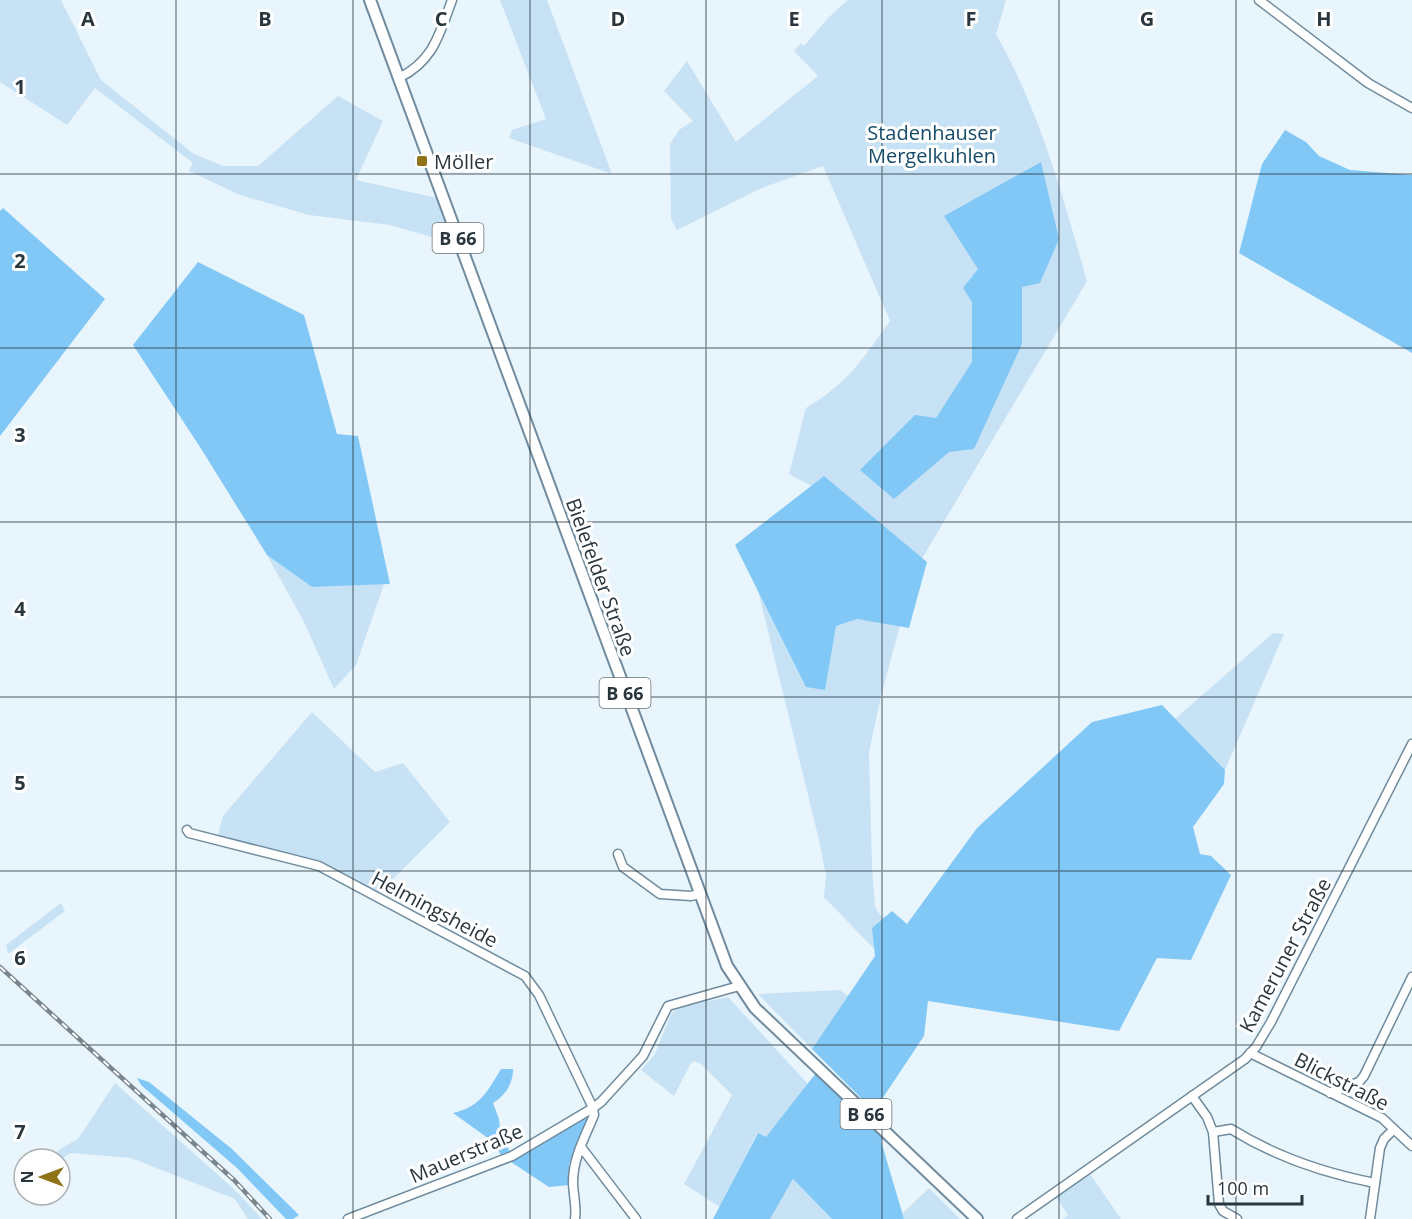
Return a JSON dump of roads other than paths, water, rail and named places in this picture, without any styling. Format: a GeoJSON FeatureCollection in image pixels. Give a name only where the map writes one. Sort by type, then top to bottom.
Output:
{"type":"FeatureCollection","features":[{"type":"Feature","properties":{"kind":"main road","name":"Bielefelder Straße"},"geometry":{"type":"LineString","coordinates":[[370,0],[719,948],[739,986],[755,1008],[977,1219]]}},
{"type":"Feature","properties":{"kind":"street"},"geometry":{"type":"LineString","coordinates":[[399,78],[421,65],[428,55],[436,42],[452,0]]}},
{"type":"Feature","properties":{"kind":"street"},"geometry":{"type":"LineString","coordinates":[[1259,0],[1368,83],[1412,108]]}},
{"type":"Feature","properties":{"kind":"street","name":"Kameruner Straße"},"geometry":{"type":"LineString","coordinates":[[1017,1219],[1251,1053],[1269,1028],[1412,744]]}},
{"type":"Feature","properties":{"kind":"street","name":"Helmingsheide"},"geometry":{"type":"LineString","coordinates":[[188,830],[189,833],[320,866],[525,976],[539,995],[593,1108]]}},
{"type":"Feature","properties":{"kind":"street"},"geometry":{"type":"LineString","coordinates":[[618,854],[623,867],[660,894],[690,896],[699,894]]}},
{"type":"Feature","properties":{"kind":"street"},"geometry":{"type":"LineString","coordinates":[[1330,1093],[1359,1082],[1364,1076],[1412,977]]}},
{"type":"Feature","properties":{"kind":"street","name":"Mauerstraße"},"geometry":{"type":"LineString","coordinates":[[348,1219],[512,1156],[593,1108],[602,1102],[643,1056],[668,1006],[739,986]]}},
{"type":"Feature","properties":{"kind":"street","name":"Blickstraße"},"geometry":{"type":"LineString","coordinates":[[1251,1053],[1382,1118],[1412,1146]]}},
{"type":"Feature","properties":{"kind":"street"},"geometry":{"type":"LineString","coordinates":[[1192,1096],[1207,1118],[1213,1132],[1219,1204],[1222,1211],[1238,1219]]}},
{"type":"Feature","properties":{"kind":"street"},"geometry":{"type":"LineString","coordinates":[[575,1219],[574,1165],[594,1115],[593,1108]]}},
{"type":"Feature","properties":{"kind":"street"},"geometry":{"type":"LineString","coordinates":[[1213,1132],[1231,1129],[1256,1144],[1298,1163],[1339,1176],[1376,1183]]}},
{"type":"Feature","properties":{"kind":"street"},"geometry":{"type":"LineString","coordinates":[[1370,1219],[1380,1148],[1384,1139],[1393,1130]]}},
{"type":"Feature","properties":{"kind":"street"},"geometry":{"type":"LineString","coordinates":[[581,1147],[636,1219]]}},
{"type":"Feature","properties":{"kind":"railway"},"geometry":{"type":"LineString","coordinates":[[0,967],[234,1180],[270,1219]]}},
{"type":"Feature","properties":{"kind":"place","name":"Möller"},"geometry":{"type":"Point","coordinates":[422,161]}},
{"type":"Feature","properties":{"kind":"park label","name":"Stadenhauser Mergelkuhlen"},"geometry":{"type":"Point","coordinates":[932,144]}}]}
